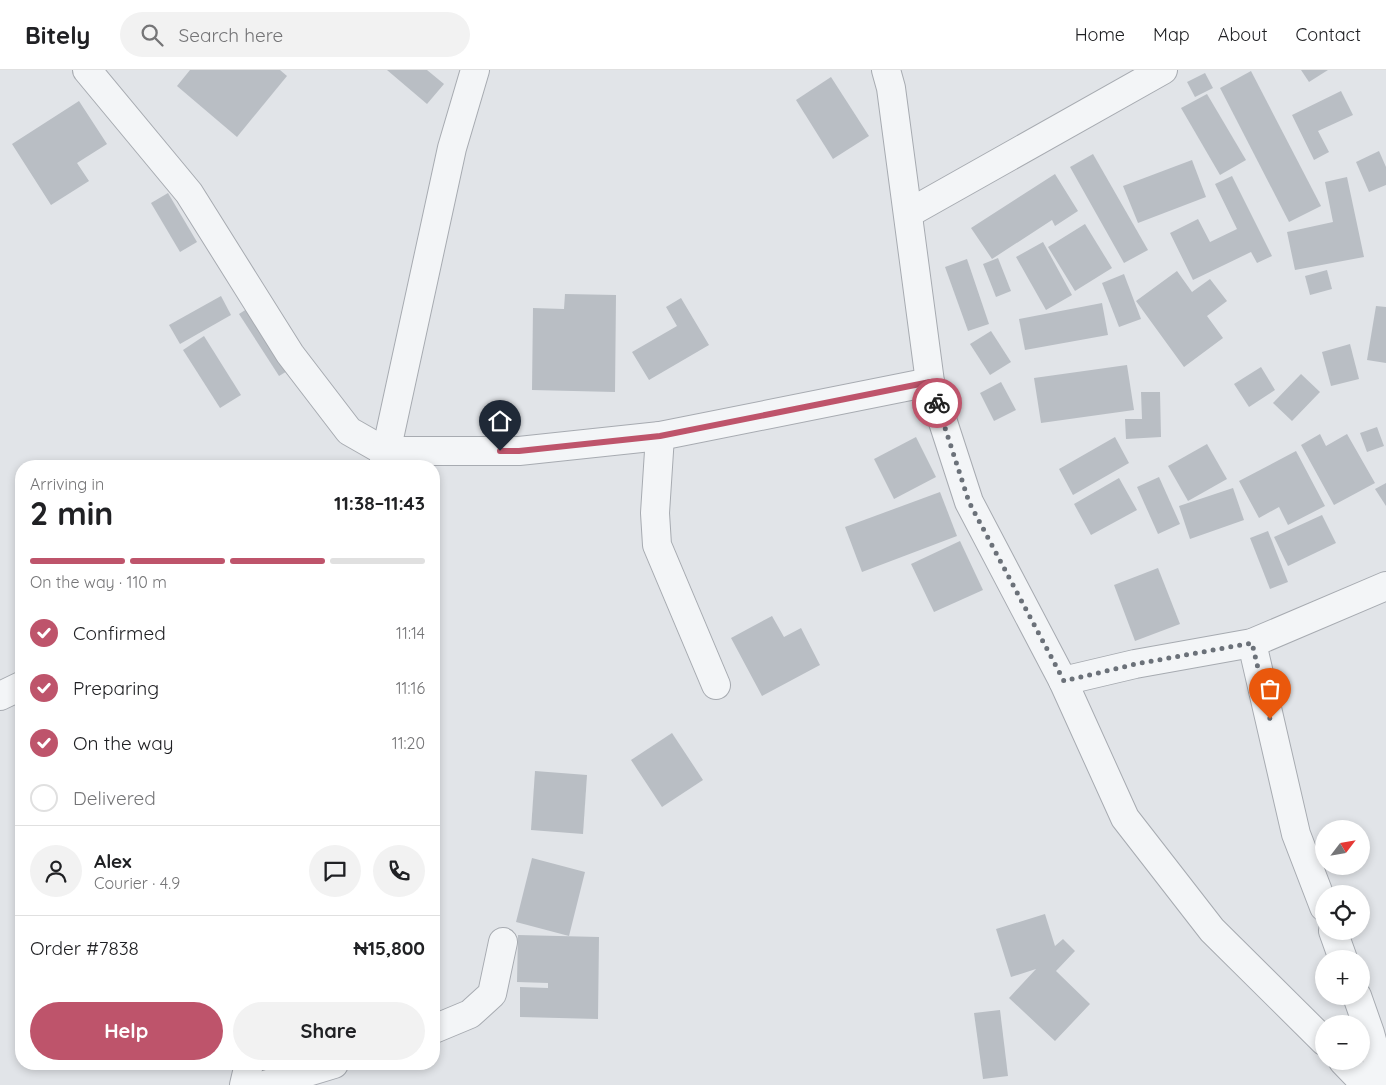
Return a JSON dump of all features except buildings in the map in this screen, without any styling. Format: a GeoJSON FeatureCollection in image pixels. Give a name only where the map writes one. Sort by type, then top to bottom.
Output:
{"type":"FeatureCollection","features":[{"type":"Feature","properties":{"kind":"street"},"geometry":{"type":"LineString","coordinates":[[87,70],[189,193],[290,354],[349,431],[384,459],[519,451],[660,436],[930,382]]}},
{"type":"Feature","properties":{"kind":"street"},"geometry":{"type":"LineString","coordinates":[[384,459],[452,148],[475,70]]}},
{"type":"Feature","properties":{"kind":"street"},"geometry":{"type":"LineString","coordinates":[[886,70],[891,88],[909,213],[930,382],[969,502],[1064,681],[1125,818],[1212,930],[1315,1033]]}},
{"type":"Feature","properties":{"kind":"street"},"geometry":{"type":"LineString","coordinates":[[909,213],[1163,70]]}},
{"type":"Feature","properties":{"kind":"street"},"geometry":{"type":"LineString","coordinates":[[660,436],[655,513],[657,544],[716,685]]}},
{"type":"Feature","properties":{"kind":"street"},"geometry":{"type":"LineString","coordinates":[[1064,681],[1136,664],[1252,643],[1386,586]]}},
{"type":"Feature","properties":{"kind":"street"},"geometry":{"type":"LineString","coordinates":[[1252,643],[1296,834],[1316,885]]}},
{"type":"Feature","properties":{"kind":"street"},"geometry":{"type":"LineString","coordinates":[[0,696],[15,689]]}},
{"type":"Feature","properties":{"kind":"street"},"geometry":{"type":"LineString","coordinates":[[440,1026],[470,1014],[492,994],[503,942]]}},
{"type":"Feature","properties":{"kind":"street"},"geometry":{"type":"LineString","coordinates":[[1363,1005],[1378,1030],[1384,1085]]}},
{"type":"Feature","properties":{"kind":"street"},"geometry":{"type":"LineString","coordinates":[[244,1085],[248,1070]]}},
{"type":"Feature","properties":{"kind":"street"},"geometry":{"type":"LineString","coordinates":[[265,1085],[314,1070]]}},
{"type":"Feature","properties":{"kind":"street"},"geometry":{"type":"LineString","coordinates":[[1352,1070],[1366,1085]]}},
{"type":"Feature","properties":{"kind":"way so far"},"geometry":{"type":"LineString","coordinates":[[937,403],[969,502],[1064,681],[1136,664],[1252,643],[1270,719]]}},
{"type":"Feature","properties":{"kind":"route"},"geometry":{"type":"LineString","coordinates":[[500,451],[519,451],[660,436],[930,382],[937,403]]}}]}
